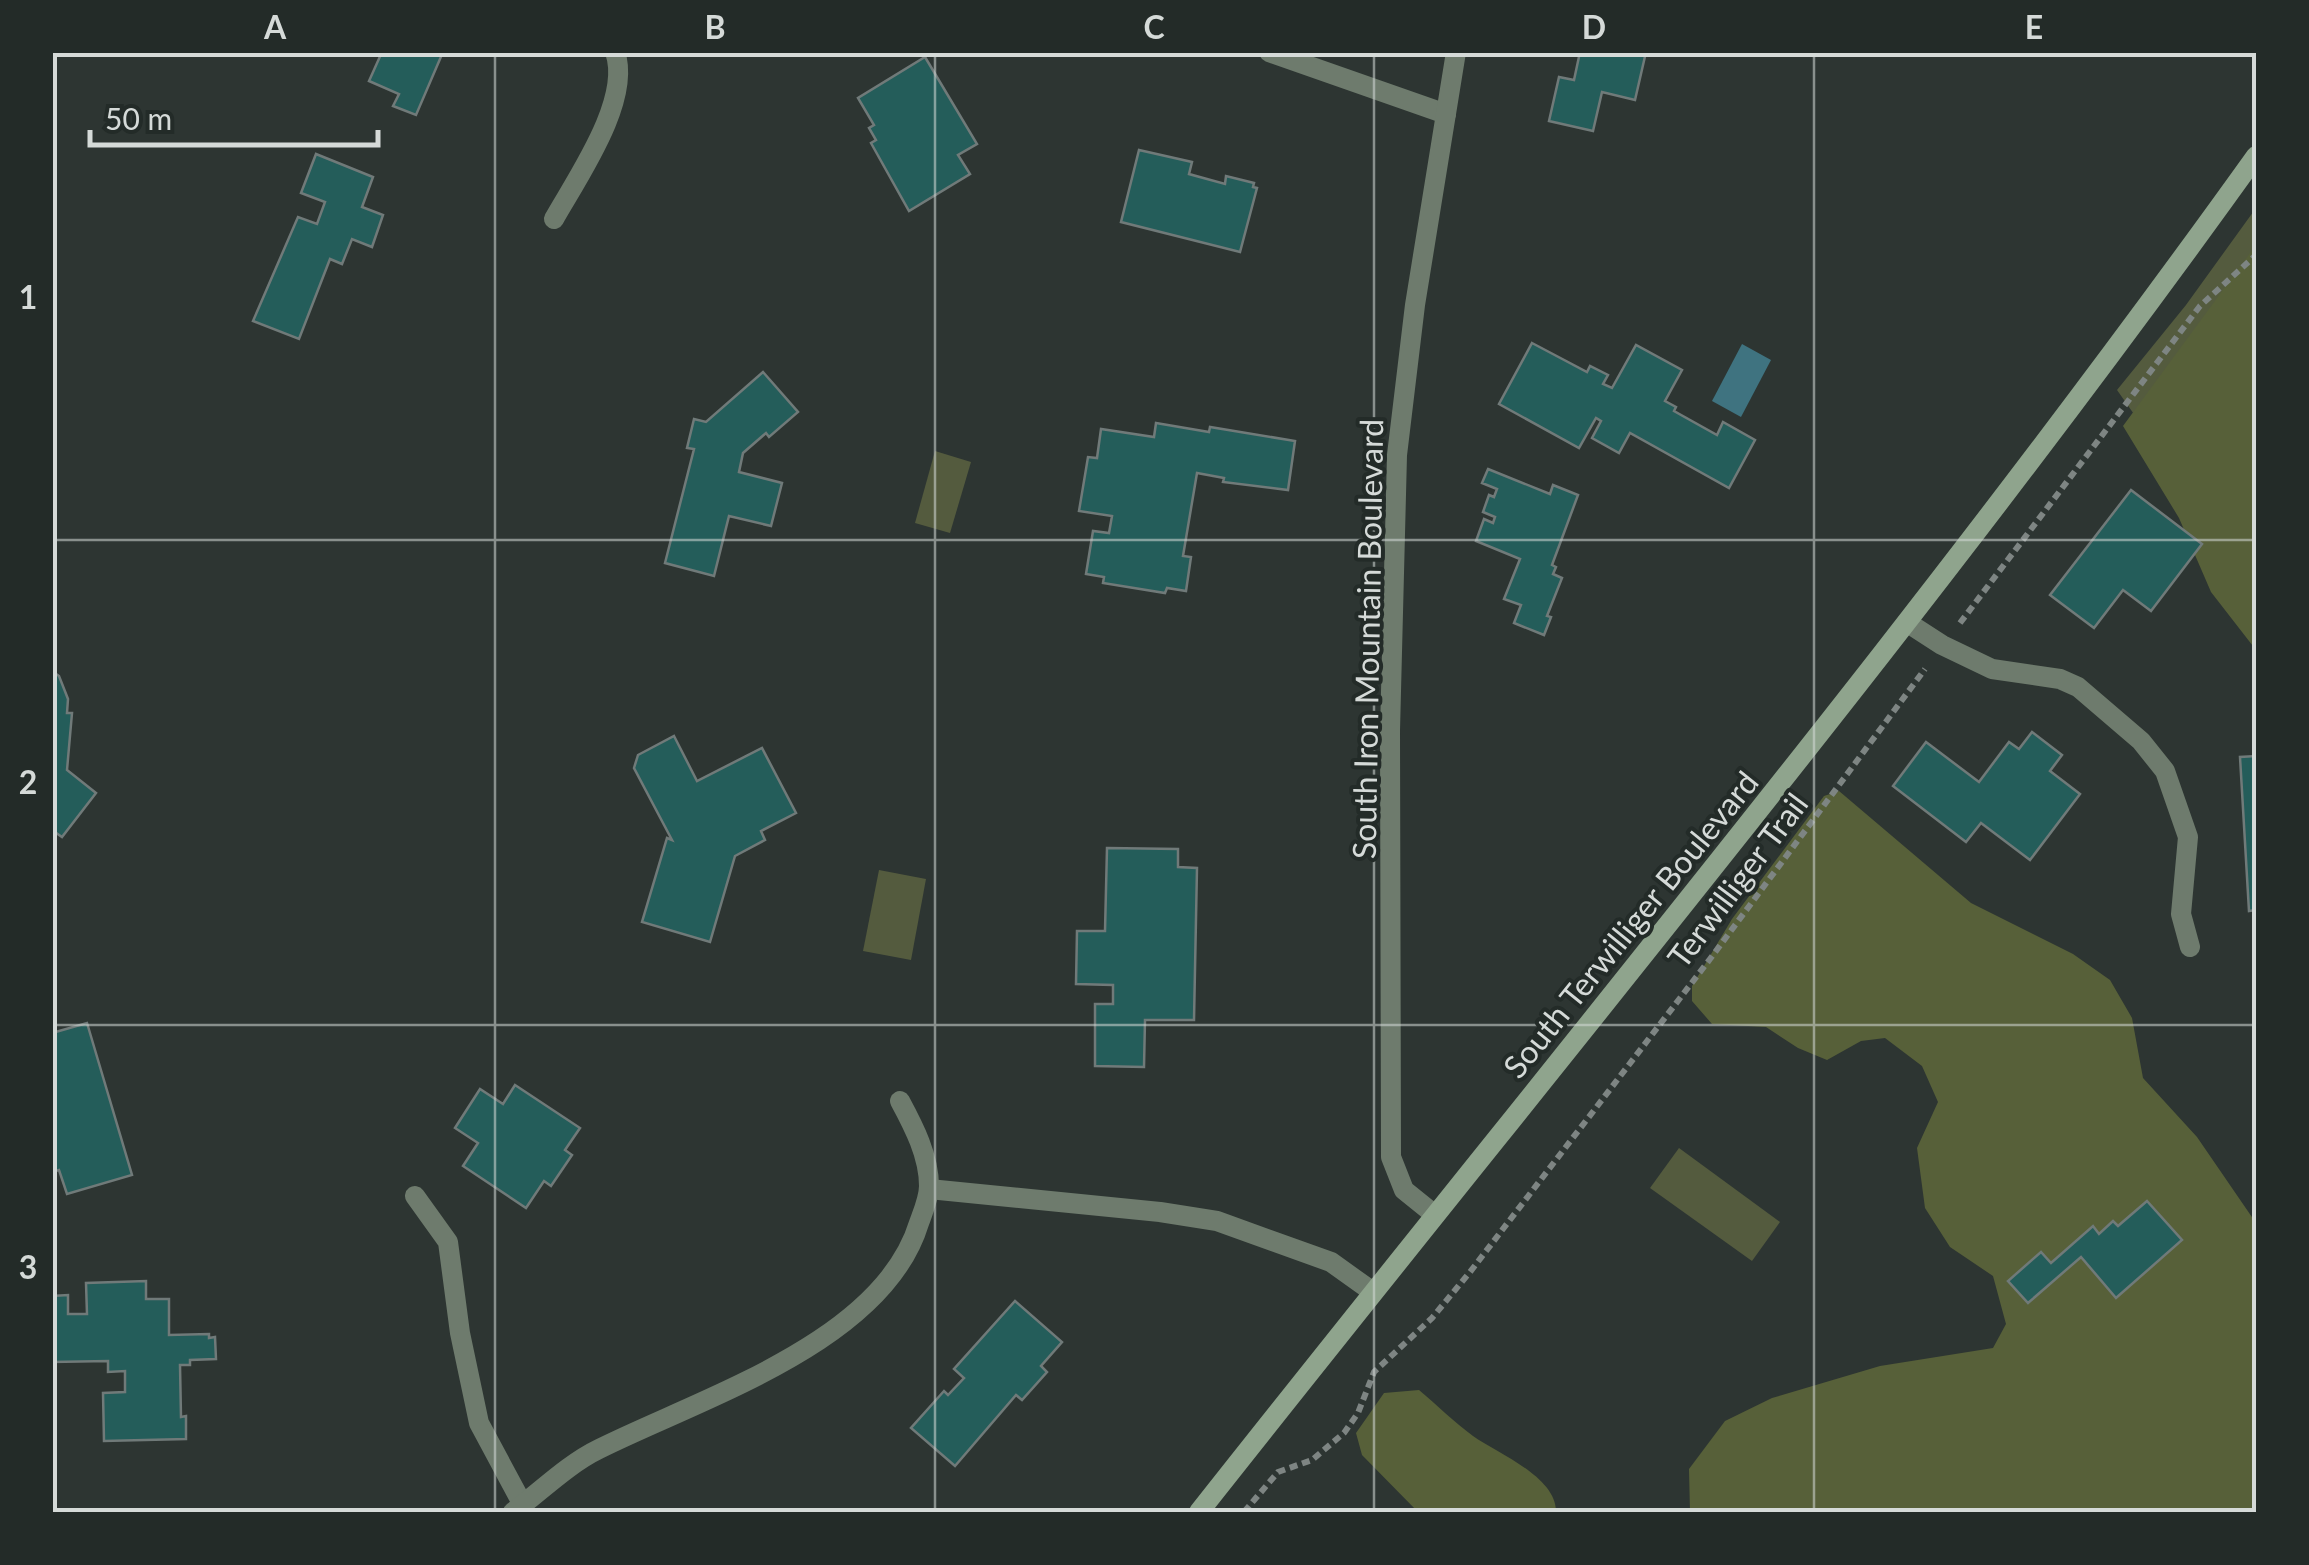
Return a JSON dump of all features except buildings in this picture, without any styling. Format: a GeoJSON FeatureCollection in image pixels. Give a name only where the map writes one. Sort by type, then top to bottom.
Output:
{"type":"FeatureCollection","features":[{"type":"Feature","properties":{"kind":"main road","name":"South Terwilliger Boulevard"},"geometry":{"type":"LineString","coordinates":[[1199,1512],[1908,623],[2102,369],[2256,156]]}},
{"type":"Feature","properties":{"kind":"street"},"geometry":{"type":"LineString","coordinates":[[554,220],[605,129],[620,68],[614,52]]}},
{"type":"Feature","properties":{"kind":"street"},"geometry":{"type":"LineString","coordinates":[[1269,52],[1446,114]]}},
{"type":"Feature","properties":{"kind":"street","name":"South Iron Mountain Boulevard"},"geometry":{"type":"LineString","coordinates":[[1434,1215],[1404,1190],[1391,1157],[1392,572],[1402,403],[1456,52]]}},
{"type":"Feature","properties":{"kind":"street"},"geometry":{"type":"LineString","coordinates":[[1908,623],[1992,669],[2060,680],[2078,687],[2142,740],[2166,772],[2188,838],[2181,914],[2190,946]]}},
{"type":"Feature","properties":{"kind":"street"},"geometry":{"type":"LineString","coordinates":[[415,1196],[448,1242],[460,1333],[479,1423],[518,1509],[594,1451],[741,1383],[828,1334],[890,1280],[912,1247],[930,1189],[919,1138],[900,1101]]}},
{"type":"Feature","properties":{"kind":"street"},"geometry":{"type":"LineString","coordinates":[[930,1189],[1218,1221],[1331,1262],[1373,1292]]}},
{"type":"Feature","properties":{"kind":"path","name":"Terwilliger Trail"},"geometry":{"type":"LineString","coordinates":[[1244,1512],[1278,1472],[1312,1460],[1344,1433],[1358,1413],[1374,1372],[1432,1318],[1470,1272],[2200,306],[2256,255]]}},
{"type":"Feature","properties":{"kind":"green space"},"geometry":{"type":"Polygon","coordinates":[[[2256,208],[2256,588],[2117,390],[2186,305],[2256,208]]]}},
{"type":"Feature","properties":{"kind":"green space"},"geometry":{"type":"Polygon","coordinates":[[[2256,245],[2256,650],[2211,592],[2179,518],[2123,426],[2256,245]]]}},
{"type":"Feature","properties":{"kind":"green space"},"geometry":{"type":"Polygon","coordinates":[[[935,451],[971,462],[950,533],[915,523],[935,451]]]}},
{"type":"Feature","properties":{"kind":"green space"},"geometry":{"type":"Polygon","coordinates":[[[1839,791],[1971,903],[2073,954],[2110,980],[2132,1018],[2143,1078],[2197,1137],[2256,1223],[2256,1512],[1690,1512],[1689,1469],[1725,1421],[1772,1398],[1880,1366],[1993,1348],[2006,1324],[1993,1276],[1950,1247],[1925,1208],[1917,1148],[1938,1102],[1922,1066],[1885,1038],[1861,1041],[1827,1060],[1798,1048],[1766,1027],[1712,1024],[1692,1001],[1692,986],[1732,919],[1824,796],[1839,791]]]}},
{"type":"Feature","properties":{"kind":"green space"},"geometry":{"type":"Polygon","coordinates":[[[879,870],[926,879],[911,960],[863,951],[879,870]]]}},
{"type":"Feature","properties":{"kind":"green space"},"geometry":{"type":"Polygon","coordinates":[[[1679,1148],[1780,1222],[1752,1261],[1650,1188],[1679,1148]]]}},
{"type":"Feature","properties":{"kind":"green space"},"geometry":{"type":"Polygon","coordinates":[[[1419,1390],[1473,1436],[1537,1477],[1554,1499],[1556,1512],[1418,1512],[1362,1455],[1356,1433],[1384,1393],[1419,1390]]]}},
{"type":"Feature","properties":{"kind":"water"},"geometry":{"type":"Polygon","coordinates":[[[1742,344],[1771,360],[1741,417],[1712,401],[1742,344]]]}}]}
